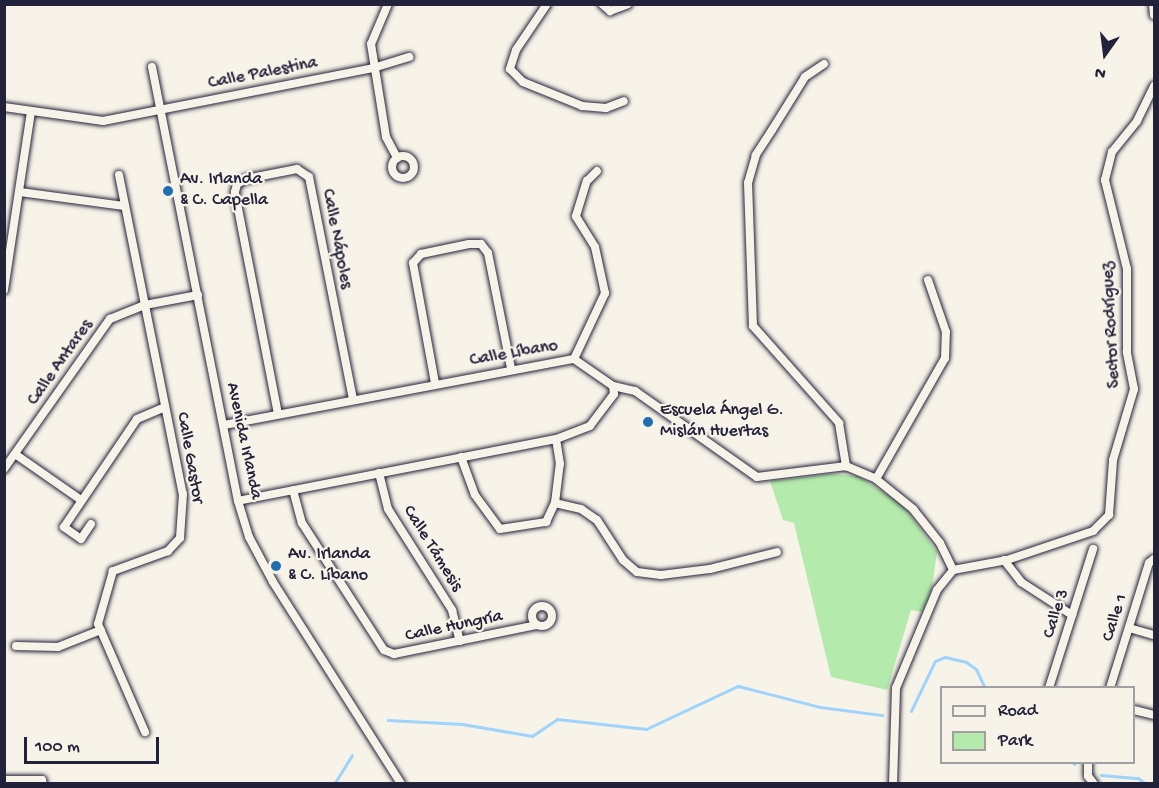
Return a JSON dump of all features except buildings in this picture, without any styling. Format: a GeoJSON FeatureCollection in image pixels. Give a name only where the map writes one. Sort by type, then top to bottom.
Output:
{"type":"FeatureCollection","features":[{"type":"Feature","properties":{"kind":"street"},"geometry":{"type":"LineString","coordinates":[[388,4],[371,44],[373,68],[386,137],[397,159]]}},
{"type":"Feature","properties":{"kind":"street"},"geometry":{"type":"LineString","coordinates":[[547,4],[516,50],[510,69],[523,82],[582,106],[606,108],[624,101]]}},
{"type":"Feature","properties":{"kind":"street"},"geometry":{"type":"LineString","coordinates":[[602,4],[610,11],[628,4]]}},
{"type":"Feature","properties":{"kind":"street"},"geometry":{"type":"LineString","coordinates":[[1153,4],[1155,15]]}},
{"type":"Feature","properties":{"kind":"street","name":"Calle Palestina"},"geometry":{"type":"LineString","coordinates":[[4,107],[103,121],[373,68],[409,57]]}},
{"type":"Feature","properties":{"kind":"street"},"geometry":{"type":"LineString","coordinates":[[824,64],[806,77],[756,155],[751,174],[753,326],[839,423],[846,466],[876,479],[913,509],[940,543],[953,570],[937,590],[896,688],[893,783]]}},
{"type":"Feature","properties":{"kind":"street","name":"Avenida Irlanda"},"geometry":{"type":"LineString","coordinates":[[152,67],[238,501],[249,537],[273,582],[401,783]]}},
{"type":"Feature","properties":{"kind":"street","name":"Sector Rodríguez"},"geometry":{"type":"LineString","coordinates":[[953,570],[1004,560],[1093,531],[1109,515],[1113,460],[1134,389],[1127,352],[1127,269],[1105,180],[1112,152],[1137,121],[1155,86]]}},
{"type":"Feature","properties":{"kind":"street"},"geometry":{"type":"LineString","coordinates":[[4,290],[31,111]]}},
{"type":"Feature","properties":{"kind":"street","name":"Calle Nápoles"},"geometry":{"type":"LineString","coordinates":[[278,414],[235,192],[237,184],[246,180],[297,169],[309,177],[353,399]]}},
{"type":"Feature","properties":{"kind":"street"},"geometry":{"type":"LineString","coordinates":[[574,359],[605,293],[595,247],[576,216],[587,181],[597,171]]}},
{"type":"Feature","properties":{"kind":"street","name":"Calle Gastor"},"geometry":{"type":"LineString","coordinates":[[119,175],[183,495],[180,538],[168,551],[112,571],[98,624],[145,732]]}},
{"type":"Feature","properties":{"kind":"street"},"geometry":{"type":"LineString","coordinates":[[20,192],[124,206]]}},
{"type":"Feature","properties":{"kind":"street"},"geometry":{"type":"LineString","coordinates":[[435,383],[413,263],[421,254],[469,244],[481,244],[488,253],[511,368]]}},
{"type":"Feature","properties":{"kind":"street"},"geometry":{"type":"LineString","coordinates":[[876,479],[945,358],[946,333],[928,280]]}},
{"type":"Feature","properties":{"kind":"street","name":"Calle Antares"},"geometry":{"type":"LineString","coordinates":[[4,470],[110,319],[145,305],[198,296]]}},
{"type":"Feature","properties":{"kind":"street","name":"Calle Líbano"},"geometry":{"type":"LineString","coordinates":[[224,425],[511,368],[574,359],[613,386],[635,391],[757,477],[846,466]]}},
{"type":"Feature","properties":{"kind":"street"},"geometry":{"type":"LineString","coordinates":[[238,501],[556,439],[590,426],[614,394],[613,386]]}},
{"type":"Feature","properties":{"kind":"street"},"geometry":{"type":"LineString","coordinates":[[92,524],[81,539],[64,527],[137,419],[165,407]]}},
{"type":"Feature","properties":{"kind":"street"},"geometry":{"type":"LineString","coordinates":[[461,457],[475,495],[500,529],[546,522],[555,503],[560,464],[556,439]]}},
{"type":"Feature","properties":{"kind":"street"},"geometry":{"type":"LineString","coordinates":[[15,454],[81,500]]}},
{"type":"Feature","properties":{"kind":"street","name":"Calle Támesis"},"geometry":{"type":"LineString","coordinates":[[379,473],[388,509],[452,610],[460,641]]}},
{"type":"Feature","properties":{"kind":"street","name":"Calle Hungría"},"geometry":{"type":"LineString","coordinates":[[293,490],[302,523],[384,650],[394,654],[536,625]]}},
{"type":"Feature","properties":{"kind":"street"},"geometry":{"type":"LineString","coordinates":[[555,503],[581,509],[597,520],[623,560],[637,572],[661,575],[710,569],[777,552]]}},
{"type":"Feature","properties":{"kind":"street","name":"Calle 3"},"geometry":{"type":"LineString","coordinates":[[1049,686],[1094,549]]}},
{"type":"Feature","properties":{"kind":"street","name":"Calle 1"},"geometry":{"type":"LineString","coordinates":[[1110,686],[1149,563],[1155,559]]}},
{"type":"Feature","properties":{"kind":"street"},"geometry":{"type":"LineString","coordinates":[[1004,560],[1021,582],[1072,615]]}},
{"type":"Feature","properties":{"kind":"street"},"geometry":{"type":"LineString","coordinates":[[1128,628],[1155,635]]}},
{"type":"Feature","properties":{"kind":"street"},"geometry":{"type":"LineString","coordinates":[[16,646],[58,647],[101,630]]}},
{"type":"Feature","properties":{"kind":"street"},"geometry":{"type":"LineString","coordinates":[[1135,710],[1155,715]]}},
{"type":"Feature","properties":{"kind":"street"},"geometry":{"type":"LineString","coordinates":[[1088,764],[1088,776],[1094,783]]}},
{"type":"Feature","properties":{"kind":"street"},"geometry":{"type":"LineString","coordinates":[[4,780],[42,780],[43,783]]}},
{"type":"Feature","properties":{"kind":"green space"},"geometry":{"type":"Polygon","coordinates":[[[831,474],[858,476],[903,505],[937,552],[932,588],[922,612],[911,610],[887,690],[831,677],[794,523],[783,520],[770,481],[831,474]]]}},
{"type":"Feature","properties":{"kind":"waterway"},"geometry":{"type":"LineString","coordinates":[[911,711],[935,661],[945,657],[966,662],[976,669],[984,686]]}},
{"type":"Feature","properties":{"kind":"waterway"},"geometry":{"type":"LineString","coordinates":[[388,720],[462,724],[532,736],[557,719],[646,729],[738,686],[820,707],[882,715]]}},
{"type":"Feature","properties":{"kind":"waterway"},"geometry":{"type":"LineString","coordinates":[[334,784],[352,755]]}},
{"type":"Feature","properties":{"kind":"waterway"},"geometry":{"type":"LineString","coordinates":[[1101,775],[1138,778],[1146,784]]}},
{"type":"Feature","properties":{"kind":"place","name":"Av. Irlanda & C. Capella"},"geometry":{"type":"Point","coordinates":[168,191]}},
{"type":"Feature","properties":{"kind":"place","name":"Escuela Ángel G. Mislán Huertas"},"geometry":{"type":"Point","coordinates":[648,422]}},
{"type":"Feature","properties":{"kind":"place","name":"Av. Irlanda & C. Líbano"},"geometry":{"type":"Point","coordinates":[276,566]}}]}
